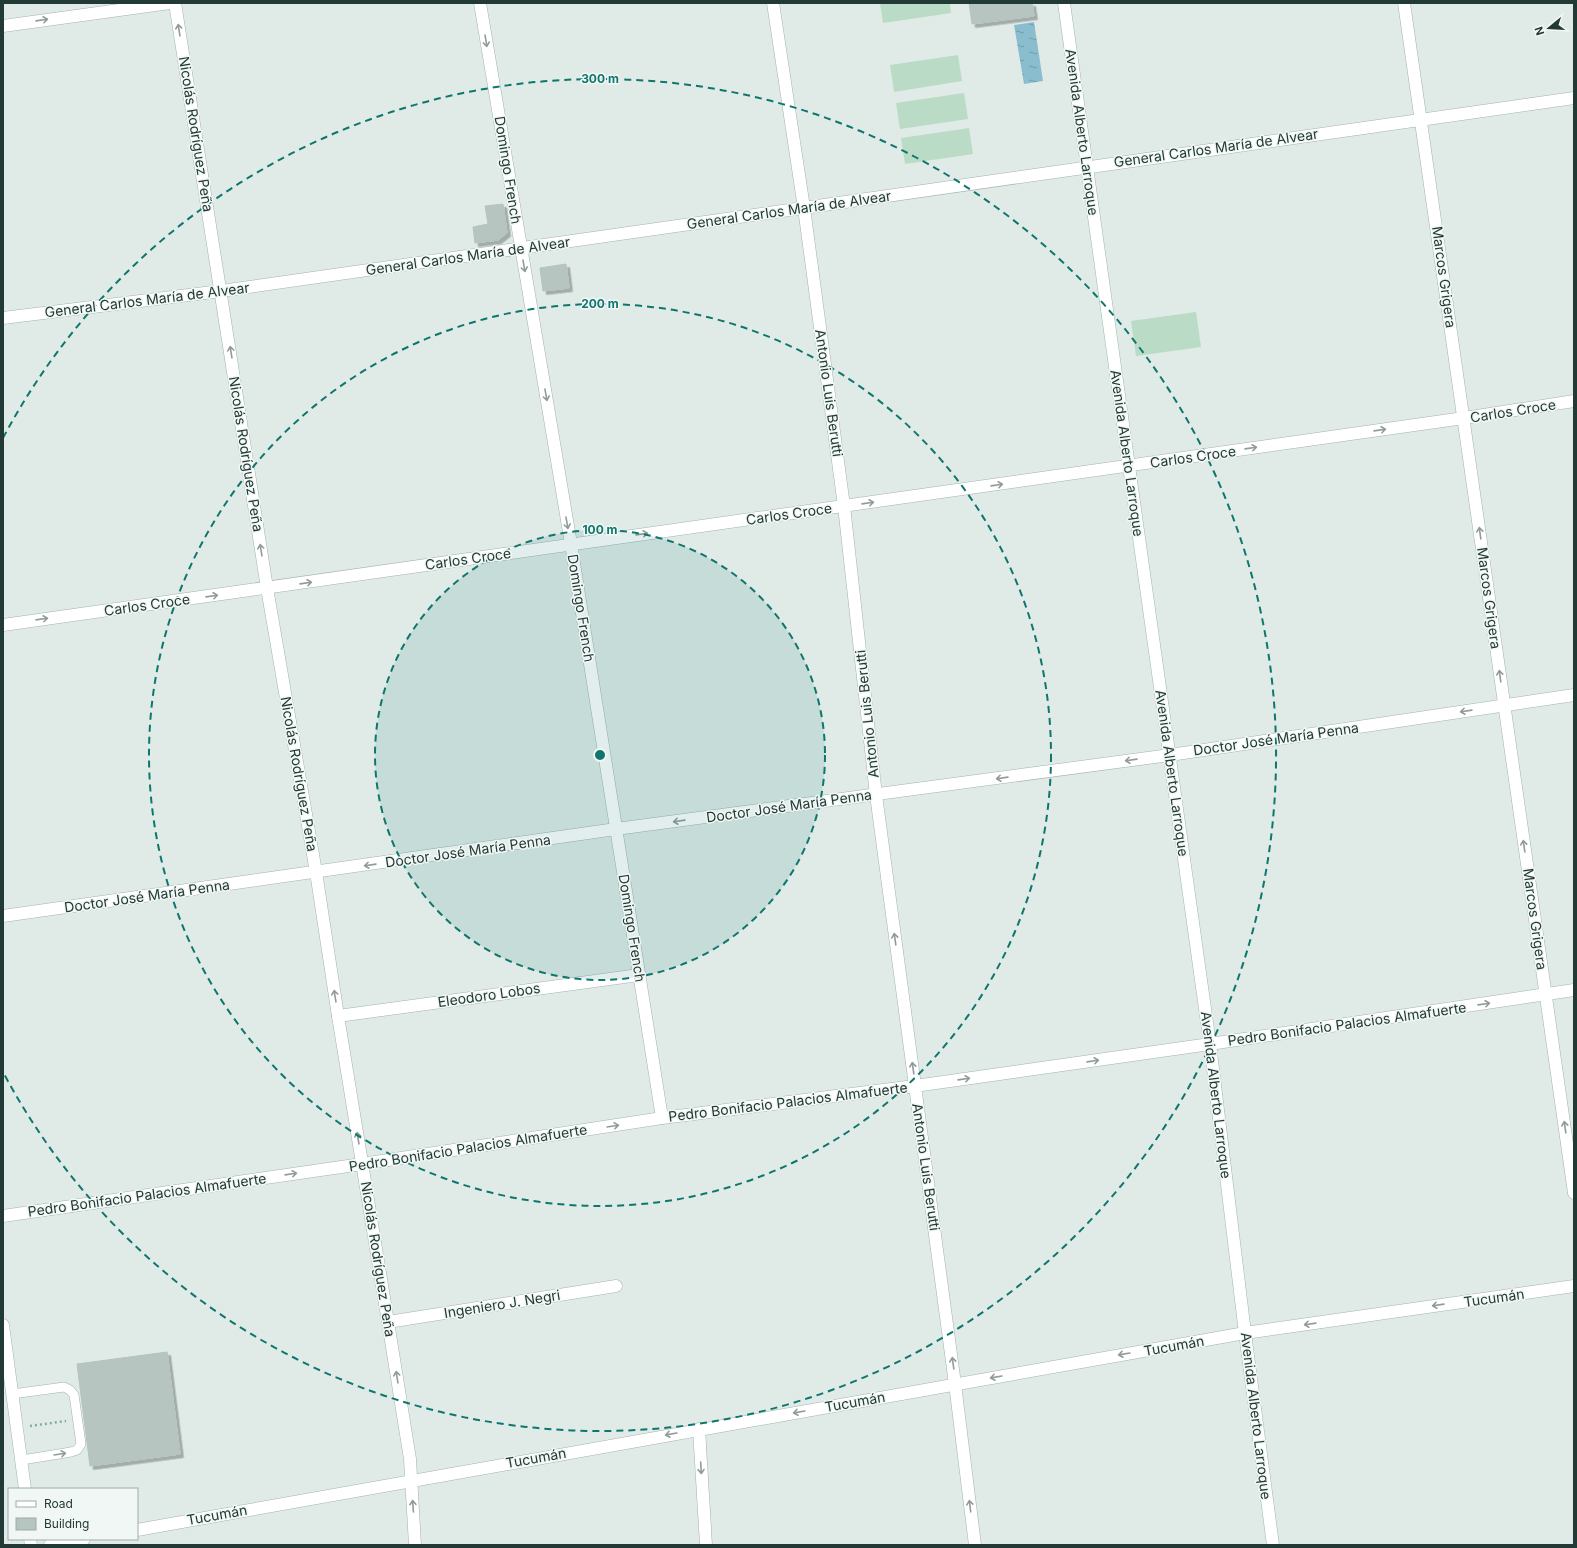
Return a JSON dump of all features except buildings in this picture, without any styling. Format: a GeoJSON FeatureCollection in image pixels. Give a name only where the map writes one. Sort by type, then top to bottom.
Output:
{"type":"FeatureCollection","features":[{"type":"Feature","properties":{"kind":"street"},"geometry":{"type":"LineString","coordinates":[[3,26],[170,3]]}},
{"type":"Feature","properties":{"kind":"street","name":"Nicolás Rodríguez Peña"},"geometry":{"type":"LineString","coordinates":[[175,3],[267,588],[316,872],[410,1459],[415,1545]]}},
{"type":"Feature","properties":{"kind":"street","name":"Domingo French"},"geometry":{"type":"LineString","coordinates":[[480,3],[571,544],[662,1118]]}},
{"type":"Feature","properties":{"kind":"street","name":"Antonio Luis Berutti"},"geometry":{"type":"LineString","coordinates":[[773,3],[804,208],[844,506],[876,795],[955,1384],[975,1545]]}},
{"type":"Feature","properties":{"kind":"street","name":"Avenida Alberto Larroque"},"geometry":{"type":"LineString","coordinates":[[1064,3],[1210,1044],[1245,1333],[1273,1545]]}},
{"type":"Feature","properties":{"kind":"street","name":"Marcos Grigera"},"geometry":{"type":"LineString","coordinates":[[1404,3],[1574,1193]]}},
{"type":"Feature","properties":{"kind":"street","name":"General Carlos María de Alvear"},"geometry":{"type":"LineString","coordinates":[[3,318],[221,291],[521,249],[1087,166],[1574,98]]}},
{"type":"Feature","properties":{"kind":"street","name":"Carlos Croce"},"geometry":{"type":"LineString","coordinates":[[3,625],[1574,402]]}},
{"type":"Feature","properties":{"kind":"street","name":"Doctor José María Penna"},"geometry":{"type":"LineString","coordinates":[[3,916],[616,829],[1170,755],[1574,695]]}},
{"type":"Feature","properties":{"kind":"street","name":"Eleodoro Lobos"},"geometry":{"type":"LineString","coordinates":[[338,1016],[639,975]]}},
{"type":"Feature","properties":{"kind":"street","name":"Pedro Bonifacio Palacios Almafuerte"},"geometry":{"type":"LineString","coordinates":[[3,1216],[362,1164],[662,1118],[915,1086],[1574,990]]}},
{"type":"Feature","properties":{"kind":"street","name":"Ingeniero J. Negri"},"geometry":{"type":"LineString","coordinates":[[388,1322],[616,1286]]}},
{"type":"Feature","properties":{"kind":"street","name":"Tucumán"},"geometry":{"type":"LineString","coordinates":[[138,1530],[1245,1333],[1574,1286]]}},
{"type":"Feature","properties":{"kind":"street"},"geometry":{"type":"LineString","coordinates":[[3,1324],[25,1488]]}},
{"type":"Feature","properties":{"kind":"street"},"geometry":{"type":"LineString","coordinates":[[699,1429],[706,1545]]}},
{"type":"Feature","properties":{"kind":"street"},"geometry":{"type":"LineString","coordinates":[[50,1545],[78,1540]]}},
{"type":"Feature","properties":{"kind":"lane"},"geometry":{"type":"LineString","coordinates":[[12,1394],[64,1387],[70,1390],[74,1395],[82,1444],[78,1450],[71,1452],[22,1460]]}},
{"type":"Feature","properties":{"kind":"path"},"geometry":{"type":"LineString","coordinates":[[17,1427],[78,1420]]}},
{"type":"Feature","properties":{"kind":"green space"},"geometry":{"type":"Polygon","coordinates":[[[880,3],[950,3],[951,13],[883,23],[880,3]]]}},
{"type":"Feature","properties":{"kind":"green space"},"geometry":{"type":"Polygon","coordinates":[[[958,55],[962,81],[894,92],[890,65],[958,55]]]}},
{"type":"Feature","properties":{"kind":"green space"},"geometry":{"type":"Polygon","coordinates":[[[964,93],[968,119],[900,129],[896,103],[964,93]]]}},
{"type":"Feature","properties":{"kind":"green space"},"geometry":{"type":"Polygon","coordinates":[[[969,128],[973,154],[905,164],[901,138],[969,128]]]}},
{"type":"Feature","properties":{"kind":"green space"},"geometry":{"type":"Polygon","coordinates":[[[1196,312],[1201,347],[1136,356],[1131,321],[1196,312]]]}},
{"type":"Feature","properties":{"kind":"water"},"geometry":{"type":"Polygon","coordinates":[[[1034,22],[1043,81],[1024,84],[1014,25],[1034,22]]]}}]}
